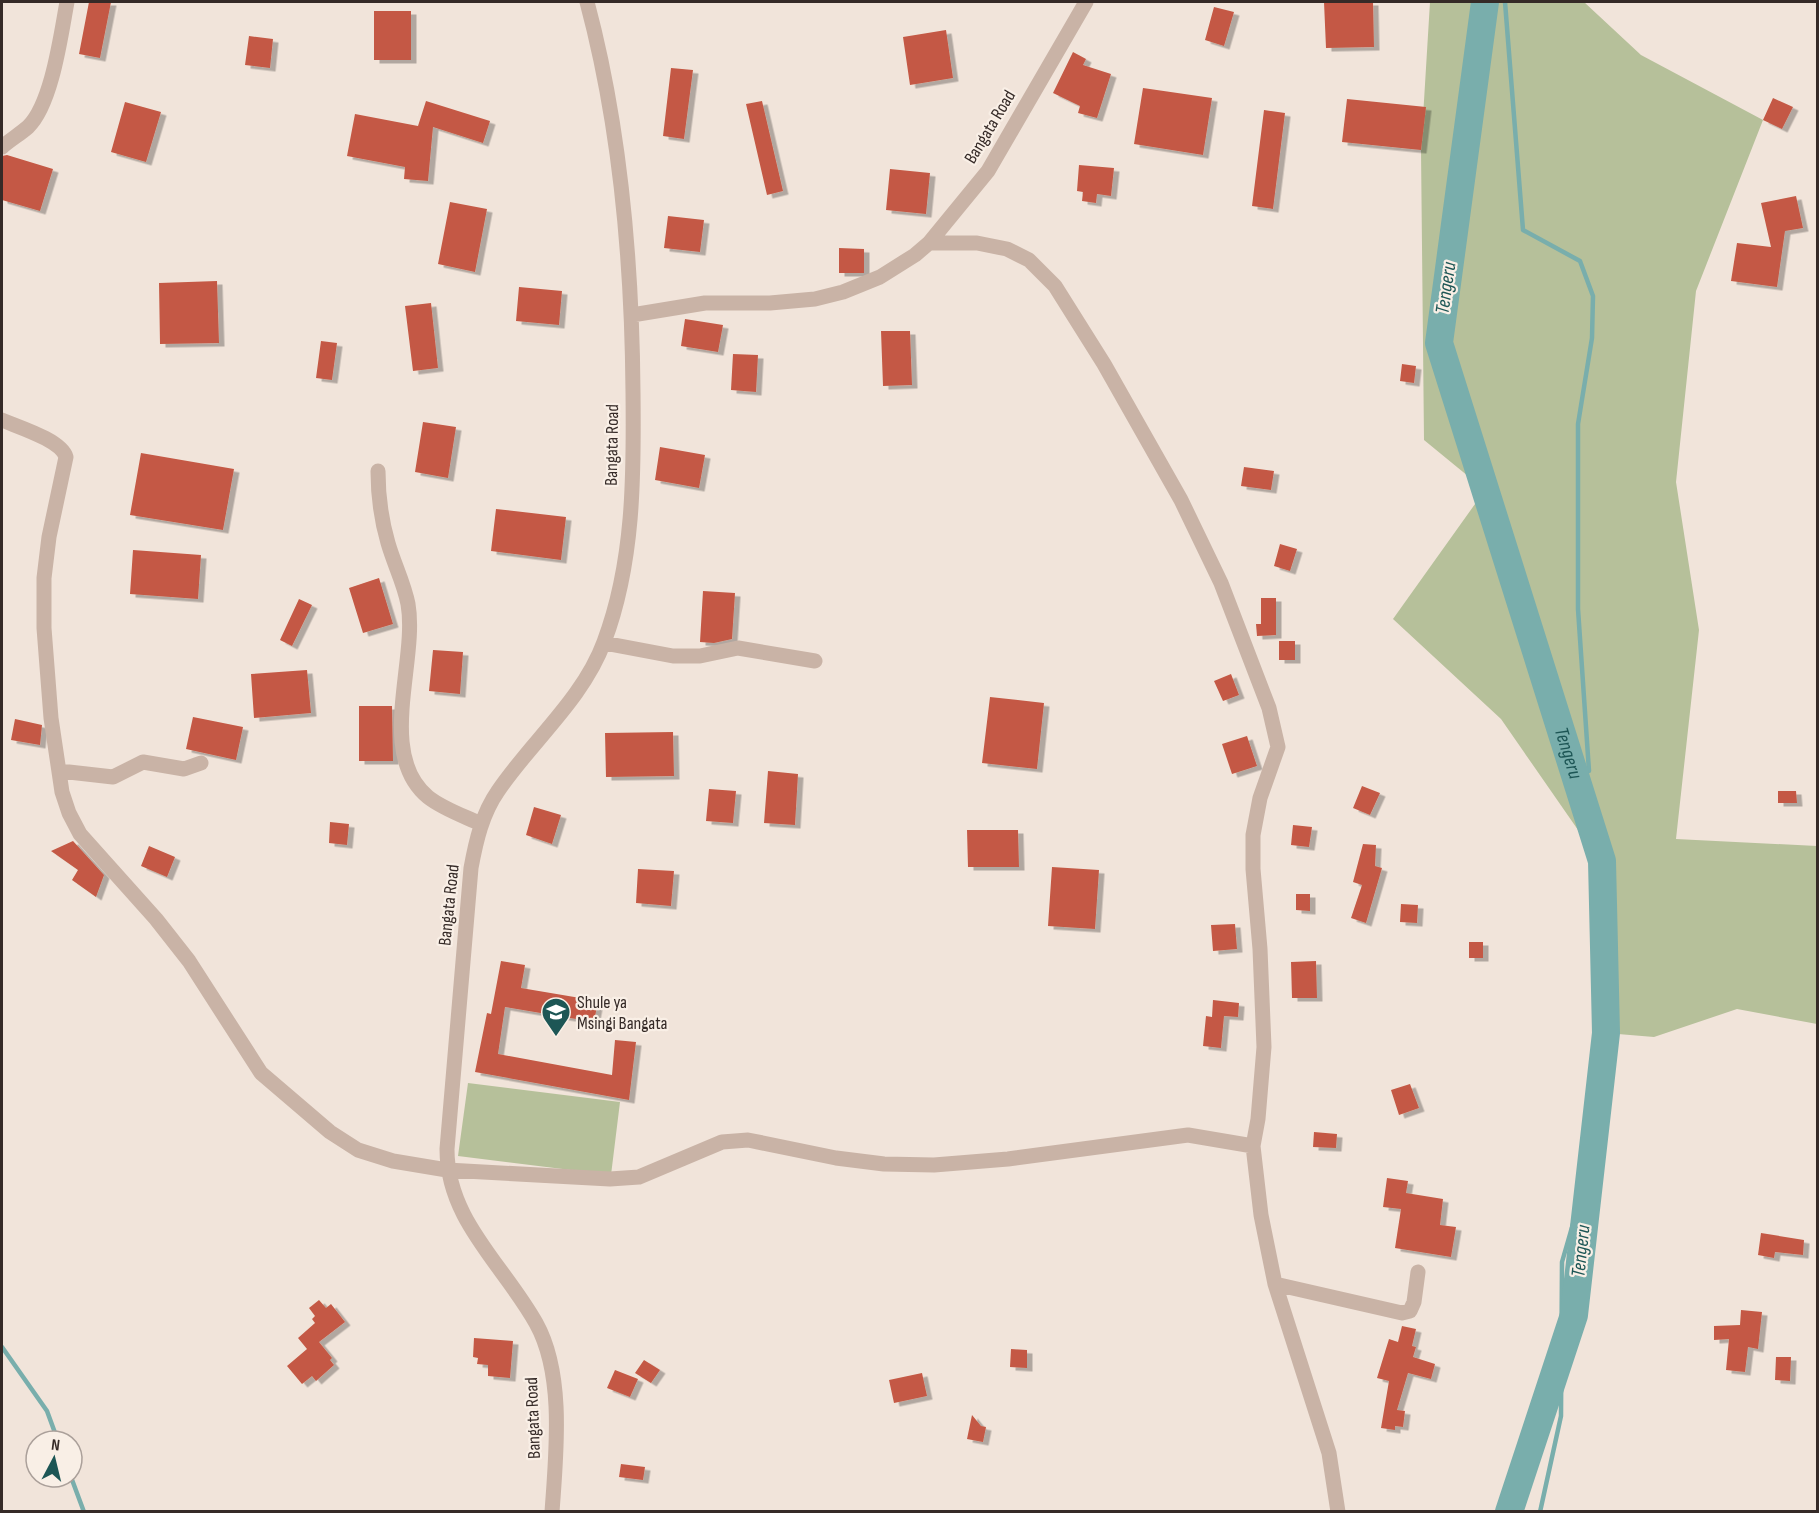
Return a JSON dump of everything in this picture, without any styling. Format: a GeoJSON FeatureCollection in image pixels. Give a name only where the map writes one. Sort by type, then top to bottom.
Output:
{"type":"FeatureCollection","features":[{"type":"Feature","properties":{"kind":"street"},"geometry":{"type":"LineString","coordinates":[[2,147],[29,126],[41,108],[57,56],[67,2]]}},
{"type":"Feature","properties":{"kind":"street","name":"Bangata Road"},"geometry":{"type":"LineString","coordinates":[[552,1512],[556,1412],[552,1370],[537,1324],[465,1219],[450,1187],[447,1170],[447,1129],[469,886],[482,824],[498,791],[584,679],[604,643],[626,554],[633,464],[632,315],[627,236],[613,114],[587,2]]}},
{"type":"Feature","properties":{"kind":"street","name":"Bangata Road"},"geometry":{"type":"LineString","coordinates":[[632,315],[705,303],[770,303],[814,299],[843,292],[880,277],[929,243],[988,171],[1083,2]]}},
{"type":"Feature","properties":{"kind":"street"},"geometry":{"type":"LineString","coordinates":[[929,243],[977,243],[1007,249],[1029,260],[1055,286],[1104,364],[1181,500],[1221,584],[1252,660],[1279,740],[1277,754],[1260,798],[1253,835],[1252,869],[1260,949],[1264,1047],[1253,1146],[1261,1215],[1275,1284],[1329,1453],[1338,1512]]}},
{"type":"Feature","properties":{"kind":"street"},"geometry":{"type":"LineString","coordinates":[[2,420],[55,444],[64,450],[66,457],[49,537],[44,578],[46,675],[60,771],[69,813],[80,834],[156,919],[189,961],[261,1073],[305,1112],[358,1150],[393,1161],[447,1170],[610,1179],[639,1177],[714,1145],[748,1140],[836,1158],[884,1164],[1008,1160],[1188,1135],[1253,1146]]}},
{"type":"Feature","properties":{"kind":"street"},"geometry":{"type":"LineString","coordinates":[[378,471],[378,499],[388,544],[408,605],[411,629],[401,732],[407,764],[411,775],[426,796],[482,824]]}},
{"type":"Feature","properties":{"kind":"street"},"geometry":{"type":"LineString","coordinates":[[604,643],[673,656],[700,656],[738,648],[815,661]]}},
{"type":"Feature","properties":{"kind":"street"},"geometry":{"type":"LineString","coordinates":[[60,771],[112,777],[144,762],[184,770],[201,763]]}},
{"type":"Feature","properties":{"kind":"street"},"geometry":{"type":"LineString","coordinates":[[1275,1284],[1402,1313],[1410,1311],[1414,1302],[1418,1272]]}},
{"type":"Feature","properties":{"kind":"green space"},"geometry":{"type":"Polygon","coordinates":[[[1430,2],[1584,2],[1641,55],[1763,120],[1696,291],[1676,482],[1699,630],[1676,839],[1817,846],[1817,1024],[1737,1009],[1654,1037],[1606,1033],[1594,853],[1501,719],[1393,619],[1485,490],[1424,440],[1421,150],[1430,2]]]}},
{"type":"Feature","properties":{"kind":"green space"},"geometry":{"type":"Polygon","coordinates":[[[468,1083],[620,1102],[611,1175],[458,1156],[468,1083]]]}},
{"type":"Feature","properties":{"kind":"building"},"geometry":{"type":"Polygon","coordinates":[[[89,2],[111,2],[100,58],[79,54],[89,2]]]}},
{"type":"Feature","properties":{"kind":"building"},"geometry":{"type":"Polygon","coordinates":[[[1324,2],[1373,2],[1374,47],[1326,48],[1324,2]]]}},
{"type":"Feature","properties":{"kind":"building"},"geometry":{"type":"Polygon","coordinates":[[[1214,7],[1234,12],[1224,46],[1205,40],[1214,7]]]}},
{"type":"Feature","properties":{"kind":"building"},"geometry":{"type":"Polygon","coordinates":[[[374,11],[411,11],[411,60],[374,60],[374,11]]]}},
{"type":"Feature","properties":{"kind":"building"},"geometry":{"type":"Polygon","coordinates":[[[946,30],[953,78],[910,85],[903,37],[946,30]]]}},
{"type":"Feature","properties":{"kind":"building"},"geometry":{"type":"Polygon","coordinates":[[[249,36],[273,39],[270,68],[245,65],[249,36]]]}},
{"type":"Feature","properties":{"kind":"building"},"geometry":{"type":"Polygon","coordinates":[[[1073,52],[1086,59],[1083,65],[1111,74],[1097,118],[1078,113],[1080,106],[1053,93],[1073,52]]]}},
{"type":"Feature","properties":{"kind":"building"},"geometry":{"type":"Polygon","coordinates":[[[671,68],[693,70],[684,139],[663,136],[671,68]]]}},
{"type":"Feature","properties":{"kind":"building"},"geometry":{"type":"Polygon","coordinates":[[[1143,88],[1212,98],[1203,155],[1134,144],[1143,88]]]}},
{"type":"Feature","properties":{"kind":"building"},"geometry":{"type":"Polygon","coordinates":[[[1773,98],[1793,107],[1782,129],[1763,120],[1773,98]]]}},
{"type":"Feature","properties":{"kind":"building"},"geometry":{"type":"Polygon","coordinates":[[[1347,99],[1426,107],[1421,150],[1342,142],[1347,99]]]}},
{"type":"Feature","properties":{"kind":"building"},"geometry":{"type":"Polygon","coordinates":[[[426,101],[490,121],[483,143],[433,127],[428,181],[404,179],[405,167],[347,156],[355,114],[418,126],[426,101]]]}},
{"type":"Feature","properties":{"kind":"building"},"geometry":{"type":"Polygon","coordinates":[[[762,101],[783,191],[767,195],[746,104],[762,101]]]}},
{"type":"Feature","properties":{"kind":"building"},"geometry":{"type":"Polygon","coordinates":[[[125,102],[161,112],[146,162],[111,152],[125,102]]]}},
{"type":"Feature","properties":{"kind":"building"},"geometry":{"type":"Polygon","coordinates":[[[1264,110],[1285,113],[1273,209],[1252,206],[1264,110]]]}},
{"type":"Feature","properties":{"kind":"building"},"geometry":{"type":"Polygon","coordinates":[[[7,155],[53,169],[40,211],[2,200],[2,156],[7,155]]]}},
{"type":"Feature","properties":{"kind":"building"},"geometry":{"type":"Polygon","coordinates":[[[1079,165],[1114,168],[1111,196],[1097,194],[1096,203],[1082,201],[1083,192],[1077,191],[1079,165]]]}},
{"type":"Feature","properties":{"kind":"building"},"geometry":{"type":"Polygon","coordinates":[[[890,169],[930,173],[926,214],[886,210],[890,169]]]}},
{"type":"Feature","properties":{"kind":"building"},"geometry":{"type":"Polygon","coordinates":[[[1796,196],[1803,228],[1785,231],[1777,287],[1731,281],[1737,243],[1771,247],[1761,203],[1796,196]]]}},
{"type":"Feature","properties":{"kind":"building"},"geometry":{"type":"Polygon","coordinates":[[[450,202],[487,209],[475,272],[438,264],[450,202]]]}},
{"type":"Feature","properties":{"kind":"building"},"geometry":{"type":"Polygon","coordinates":[[[668,216],[704,220],[700,252],[664,248],[668,216]]]}},
{"type":"Feature","properties":{"kind":"building"},"geometry":{"type":"Polygon","coordinates":[[[839,248],[864,249],[864,273],[839,273],[839,248]]]}},
{"type":"Feature","properties":{"kind":"building"},"geometry":{"type":"Polygon","coordinates":[[[217,281],[219,343],[160,344],[159,283],[217,281]]]}},
{"type":"Feature","properties":{"kind":"building"},"geometry":{"type":"Polygon","coordinates":[[[519,287],[562,291],[559,325],[516,321],[519,287]]]}},
{"type":"Feature","properties":{"kind":"building"},"geometry":{"type":"Polygon","coordinates":[[[431,303],[438,368],[413,371],[405,306],[431,303]]]}},
{"type":"Feature","properties":{"kind":"building"},"geometry":{"type":"Polygon","coordinates":[[[685,319],[723,325],[718,352],[681,346],[685,319]]]}},
{"type":"Feature","properties":{"kind":"building"},"geometry":{"type":"Polygon","coordinates":[[[881,331],[910,331],[912,385],[883,386],[881,331]]]}},
{"type":"Feature","properties":{"kind":"building"},"geometry":{"type":"Polygon","coordinates":[[[321,341],[337,343],[332,380],[316,378],[321,341]]]}},
{"type":"Feature","properties":{"kind":"building"},"geometry":{"type":"Polygon","coordinates":[[[733,354],[758,355],[756,392],[731,390],[733,354]]]}},
{"type":"Feature","properties":{"kind":"building"},"geometry":{"type":"Polygon","coordinates":[[[1402,364],[1416,366],[1414,383],[1400,381],[1402,364]]]}},
{"type":"Feature","properties":{"kind":"building"},"geometry":{"type":"Polygon","coordinates":[[[423,422],[456,427],[448,478],[415,472],[423,422]]]}},
{"type":"Feature","properties":{"kind":"building"},"geometry":{"type":"Polygon","coordinates":[[[660,447],[705,455],[699,488],[655,480],[660,447]]]}},
{"type":"Feature","properties":{"kind":"building"},"geometry":{"type":"Polygon","coordinates":[[[141,453],[234,469],[223,530],[130,515],[141,453]]]}},
{"type":"Feature","properties":{"kind":"building"},"geometry":{"type":"Polygon","coordinates":[[[1244,467],[1274,471],[1271,490],[1241,486],[1244,467]]]}},
{"type":"Feature","properties":{"kind":"building"},"geometry":{"type":"Polygon","coordinates":[[[496,509],[566,517],[561,560],[491,551],[496,509]]]}},
{"type":"Feature","properties":{"kind":"building"},"geometry":{"type":"Polygon","coordinates":[[[1280,544],[1297,549],[1290,571],[1274,566],[1280,544]]]}},
{"type":"Feature","properties":{"kind":"building"},"geometry":{"type":"Polygon","coordinates":[[[133,550],[201,555],[198,599],[130,594],[133,550]]]}},
{"type":"Feature","properties":{"kind":"building"},"geometry":{"type":"Polygon","coordinates":[[[379,578],[393,624],[363,633],[349,588],[379,578]]]}},
{"type":"Feature","properties":{"kind":"building"},"geometry":{"type":"Polygon","coordinates":[[[703,591],[735,593],[732,639],[714,643],[700,642],[703,591]]]}},
{"type":"Feature","properties":{"kind":"building"},"geometry":{"type":"Polygon","coordinates":[[[1261,598],[1276,598],[1276,635],[1257,636],[1256,624],[1261,624],[1261,598]]]}},
{"type":"Feature","properties":{"kind":"building"},"geometry":{"type":"Polygon","coordinates":[[[299,599],[312,605],[292,646],[280,640],[299,599]]]}},
{"type":"Feature","properties":{"kind":"building"},"geometry":{"type":"Polygon","coordinates":[[[1279,641],[1295,641],[1295,660],[1279,660],[1279,641]]]}},
{"type":"Feature","properties":{"kind":"building"},"geometry":{"type":"Polygon","coordinates":[[[433,650],[463,652],[460,694],[429,691],[433,650]]]}},
{"type":"Feature","properties":{"kind":"building"},"geometry":{"type":"Polygon","coordinates":[[[307,670],[311,713],[254,718],[251,674],[307,670]]]}},
{"type":"Feature","properties":{"kind":"building"},"geometry":{"type":"Polygon","coordinates":[[[1231,674],[1239,695],[1223,701],[1214,681],[1231,674]]]}},
{"type":"Feature","properties":{"kind":"building"},"geometry":{"type":"Polygon","coordinates":[[[990,697],[1044,703],[1037,769],[982,763],[990,697]]]}},
{"type":"Feature","properties":{"kind":"building"},"geometry":{"type":"Polygon","coordinates":[[[359,706],[392,706],[393,761],[359,761],[359,706]]]}},
{"type":"Feature","properties":{"kind":"building"},"geometry":{"type":"Polygon","coordinates":[[[193,717],[243,727],[236,760],[186,749],[193,717]]]}},
{"type":"Feature","properties":{"kind":"building"},"geometry":{"type":"Polygon","coordinates":[[[15,719],[42,725],[40,745],[11,740],[15,719]]]}},
{"type":"Feature","properties":{"kind":"building"},"geometry":{"type":"Polygon","coordinates":[[[673,732],[674,776],[606,777],[605,733],[673,732]]]}},
{"type":"Feature","properties":{"kind":"building"},"geometry":{"type":"Polygon","coordinates":[[[1247,736],[1257,766],[1232,774],[1222,744],[1247,736]]]}},
{"type":"Feature","properties":{"kind":"building"},"geometry":{"type":"Polygon","coordinates":[[[768,771],[798,774],[795,825],[764,823],[768,771]]]}},
{"type":"Feature","properties":{"kind":"building"},"geometry":{"type":"Polygon","coordinates":[[[1362,786],[1380,793],[1370,815],[1353,808],[1362,786]]]}},
{"type":"Feature","properties":{"kind":"building"},"geometry":{"type":"Polygon","coordinates":[[[709,789],[736,791],[733,823],[706,821],[709,789]]]}},
{"type":"Feature","properties":{"kind":"building"},"geometry":{"type":"Polygon","coordinates":[[[1778,791],[1796,791],[1797,803],[1778,803],[1778,791]]]}},
{"type":"Feature","properties":{"kind":"building"},"geometry":{"type":"Polygon","coordinates":[[[534,807],[561,815],[552,844],[526,835],[534,807]]]}},
{"type":"Feature","properties":{"kind":"building"},"geometry":{"type":"Polygon","coordinates":[[[330,822],[349,824],[347,845],[329,843],[330,822]]]}},
{"type":"Feature","properties":{"kind":"building"},"geometry":{"type":"Polygon","coordinates":[[[1293,825],[1312,827],[1309,847],[1291,845],[1293,825]]]}},
{"type":"Feature","properties":{"kind":"building"},"geometry":{"type":"Polygon","coordinates":[[[967,830],[1018,830],[1019,867],[968,867],[967,830]]]}},
{"type":"Feature","properties":{"kind":"building"},"geometry":{"type":"Polygon","coordinates":[[[73,841],[104,875],[96,897],[72,880],[78,870],[51,851],[73,841]]]}},
{"type":"Feature","properties":{"kind":"building"},"geometry":{"type":"Polygon","coordinates":[[[1363,844],[1376,845],[1375,866],[1382,868],[1366,923],[1351,918],[1362,885],[1353,882],[1363,844]]]}},
{"type":"Feature","properties":{"kind":"building"},"geometry":{"type":"Polygon","coordinates":[[[149,846],[175,857],[167,877],[141,866],[149,846]]]}},
{"type":"Feature","properties":{"kind":"building"},"geometry":{"type":"Polygon","coordinates":[[[1052,867],[1099,870],[1095,929],[1048,926],[1052,867]]]}},
{"type":"Feature","properties":{"kind":"building"},"geometry":{"type":"Polygon","coordinates":[[[638,869],[674,871],[671,906],[636,903],[638,869]]]}},
{"type":"Feature","properties":{"kind":"building"},"geometry":{"type":"Polygon","coordinates":[[[1296,894],[1310,894],[1310,911],[1296,910],[1296,894]]]}},
{"type":"Feature","properties":{"kind":"building"},"geometry":{"type":"Polygon","coordinates":[[[1401,904],[1418,905],[1417,923],[1400,922],[1401,904]]]}},
{"type":"Feature","properties":{"kind":"building"},"geometry":{"type":"Polygon","coordinates":[[[1235,924],[1237,949],[1213,951],[1211,925],[1235,924]]]}},
{"type":"Feature","properties":{"kind":"building"},"geometry":{"type":"Polygon","coordinates":[[[1469,942],[1483,942],[1483,958],[1469,958],[1469,942]]]}},
{"type":"Feature","properties":{"kind":"building"},"geometry":{"type":"Polygon","coordinates":[[[501,961],[525,965],[521,988],[598,1001],[594,1022],[505,1007],[498,1054],[612,1075],[615,1040],[636,1042],[629,1100],[475,1072],[487,1013],[491,1014],[501,961]]]}},
{"type":"Feature","properties":{"kind":"building"},"geometry":{"type":"Polygon","coordinates":[[[1316,961],[1317,998],[1292,998],[1291,962],[1316,961]]]}},
{"type":"Feature","properties":{"kind":"building"},"geometry":{"type":"Polygon","coordinates":[[[1213,1000],[1239,1003],[1238,1017],[1224,1016],[1221,1048],[1203,1046],[1206,1016],[1212,1017],[1213,1000]]]}},
{"type":"Feature","properties":{"kind":"building"},"geometry":{"type":"Polygon","coordinates":[[[1410,1084],[1419,1108],[1399,1115],[1391,1090],[1410,1084]]]}},
{"type":"Feature","properties":{"kind":"building"},"geometry":{"type":"Polygon","coordinates":[[[1314,1132],[1337,1134],[1336,1148],[1313,1147],[1314,1132]]]}},
{"type":"Feature","properties":{"kind":"building"},"geometry":{"type":"Polygon","coordinates":[[[1387,1178],[1408,1181],[1406,1193],[1443,1199],[1440,1225],[1456,1227],[1451,1257],[1395,1248],[1401,1209],[1383,1207],[1387,1178]]]}},
{"type":"Feature","properties":{"kind":"building"},"geometry":{"type":"Polygon","coordinates":[[[1761,1233],[1804,1240],[1803,1255],[1775,1252],[1774,1258],[1758,1255],[1761,1233]]]}},
{"type":"Feature","properties":{"kind":"building"},"geometry":{"type":"Polygon","coordinates":[[[319,1300],[326,1308],[331,1304],[345,1322],[319,1342],[332,1358],[330,1360],[334,1365],[316,1381],[312,1376],[302,1384],[287,1366],[307,1349],[298,1338],[315,1323],[312,1319],[315,1316],[309,1308],[319,1300]]]}},
{"type":"Feature","properties":{"kind":"building"},"geometry":{"type":"Polygon","coordinates":[[[1741,1310],[1762,1312],[1758,1349],[1748,1347],[1745,1372],[1726,1370],[1729,1339],[1714,1340],[1714,1326],[1740,1325],[1741,1310]]]}},
{"type":"Feature","properties":{"kind":"building"},"geometry":{"type":"Polygon","coordinates":[[[1402,1326],[1416,1329],[1412,1346],[1416,1347],[1413,1357],[1435,1364],[1431,1379],[1408,1373],[1397,1410],[1405,1411],[1403,1427],[1395,1426],[1395,1430],[1381,1428],[1389,1381],[1377,1378],[1389,1339],[1398,1342],[1402,1326]]]}},
{"type":"Feature","properties":{"kind":"building"},"geometry":{"type":"Polygon","coordinates":[[[474,1338],[513,1341],[510,1378],[488,1376],[488,1365],[477,1364],[478,1358],[473,1357],[474,1338]]]}},
{"type":"Feature","properties":{"kind":"building"},"geometry":{"type":"Polygon","coordinates":[[[1011,1349],[1027,1350],[1027,1368],[1010,1367],[1011,1349]]]}},
{"type":"Feature","properties":{"kind":"building"},"geometry":{"type":"Polygon","coordinates":[[[1776,1357],[1791,1357],[1790,1381],[1775,1380],[1776,1357]]]}},
{"type":"Feature","properties":{"kind":"building"},"geometry":{"type":"Polygon","coordinates":[[[644,1360],[660,1370],[651,1383],[635,1373],[644,1360]]]}},
{"type":"Feature","properties":{"kind":"building"},"geometry":{"type":"Polygon","coordinates":[[[615,1370],[638,1379],[630,1397],[607,1388],[615,1370]]]}},
{"type":"Feature","properties":{"kind":"building"},"geometry":{"type":"Polygon","coordinates":[[[922,1373],[927,1396],[894,1403],[889,1380],[922,1373]]]}},
{"type":"Feature","properties":{"kind":"building"},"geometry":{"type":"Polygon","coordinates":[[[972,1415],[981,1426],[986,1427],[983,1442],[967,1439],[972,1415]]]}},
{"type":"Feature","properties":{"kind":"building"},"geometry":{"type":"Polygon","coordinates":[[[621,1464],[645,1467],[643,1480],[619,1477],[621,1464]]]}},
{"type":"Feature","properties":{"kind":"waterway","name":"Tengeru"},"geometry":{"type":"LineString","coordinates":[[1485,2],[1439,343],[1602,861],[1606,1033],[1574,1315],[1509,1512]]}},
{"type":"Feature","properties":{"kind":"waterway"},"geometry":{"type":"LineString","coordinates":[[1505,2],[1523,230],[1580,261],[1593,296],[1592,338],[1578,424],[1578,609],[1589,771]]}},
{"type":"Feature","properties":{"kind":"waterway"},"geometry":{"type":"LineString","coordinates":[[1540,1512],[1561,1416],[1562,1262],[1610,1095],[1597,891]]}},
{"type":"Feature","properties":{"kind":"waterway"},"geometry":{"type":"LineString","coordinates":[[2,1347],[47,1411],[54,1429]]}},
{"type":"Feature","properties":{"kind":"waterway"},"geometry":{"type":"LineString","coordinates":[[75,1489],[84,1512]]}},
{"type":"Feature","properties":{"kind":"place","name":"Shule ya Msingi Bangata"},"geometry":{"type":"Point","coordinates":[556,1038]}}]}
